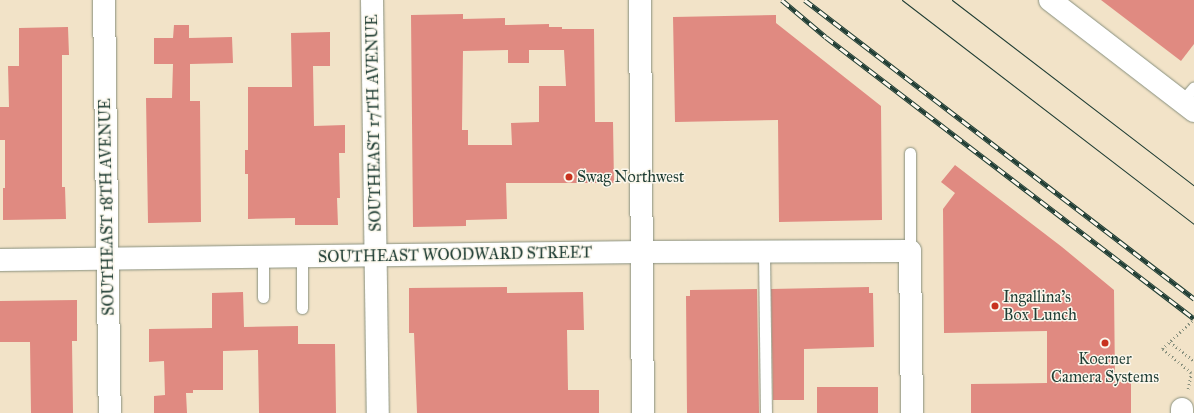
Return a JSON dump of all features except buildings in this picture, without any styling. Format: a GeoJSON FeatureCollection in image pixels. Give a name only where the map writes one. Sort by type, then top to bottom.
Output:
{"type":"FeatureCollection","features":[{"type":"Feature","properties":{"kind":"street","name":"SOUTHEAST 18TH AVENUE"},"geometry":{"type":"LineString","coordinates":[[104,0],[110,413]]}},
{"type":"Feature","properties":{"kind":"street","name":"SOUTHEAST 17TH AVENUE"},"geometry":{"type":"LineString","coordinates":[[372,0],[378,413]]}},
{"type":"Feature","properties":{"kind":"street"},"geometry":{"type":"LineString","coordinates":[[640,0],[643,413]]}},
{"type":"Feature","properties":{"kind":"street"},"geometry":{"type":"LineString","coordinates":[[1050,0],[1190,100]]}},
{"type":"Feature","properties":{"kind":"street","name":"SOUTHEAST WOODWARD STREET"},"geometry":{"type":"LineString","coordinates":[[0,260],[107,260],[643,252],[910,251]]}},
{"type":"Feature","properties":{"kind":"street"},"geometry":{"type":"LineString","coordinates":[[910,251],[912,413]]}},
{"type":"Feature","properties":{"kind":"lane"},"geometry":{"type":"LineString","coordinates":[[910,154],[910,251]]}},
{"type":"Feature","properties":{"kind":"lane"},"geometry":{"type":"LineString","coordinates":[[764,252],[766,413]]}},
{"type":"Feature","properties":{"kind":"lane"},"geometry":{"type":"LineString","coordinates":[[302,257],[302,308]]}},
{"type":"Feature","properties":{"kind":"lane"},"geometry":{"type":"LineString","coordinates":[[263,258],[263,297]]}},
{"type":"Feature","properties":{"kind":"path"},"geometry":{"type":"LineString","coordinates":[[1182,411],[1191,373],[1162,349],[1194,319]]}},
{"type":"Feature","properties":{"kind":"path"},"geometry":{"type":"LineString","coordinates":[[1170,342],[1194,361]]}},
{"type":"Feature","properties":{"kind":"tram line"},"geometry":{"type":"LineString","coordinates":[[902,0],[1194,224]]}},
{"type":"Feature","properties":{"kind":"tram line"},"geometry":{"type":"LineString","coordinates":[[952,0],[1194,186]]}},
{"type":"Feature","properties":{"kind":"railway"},"geometry":{"type":"LineString","coordinates":[[782,0],[826,37],[1194,318]]}},
{"type":"Feature","properties":{"kind":"railway"},"geometry":{"type":"LineString","coordinates":[[805,0],[1194,299]]}},
{"type":"Feature","properties":{"kind":"place","name":"Swag Northwest"},"geometry":{"type":"Point","coordinates":[569,177]}},
{"type":"Feature","properties":{"kind":"place","name":"Ingallina's Box Lunch"},"geometry":{"type":"Point","coordinates":[995,306]}},
{"type":"Feature","properties":{"kind":"place","name":"Koerner Camera Systems"},"geometry":{"type":"Point","coordinates":[1105,343]}}]}
